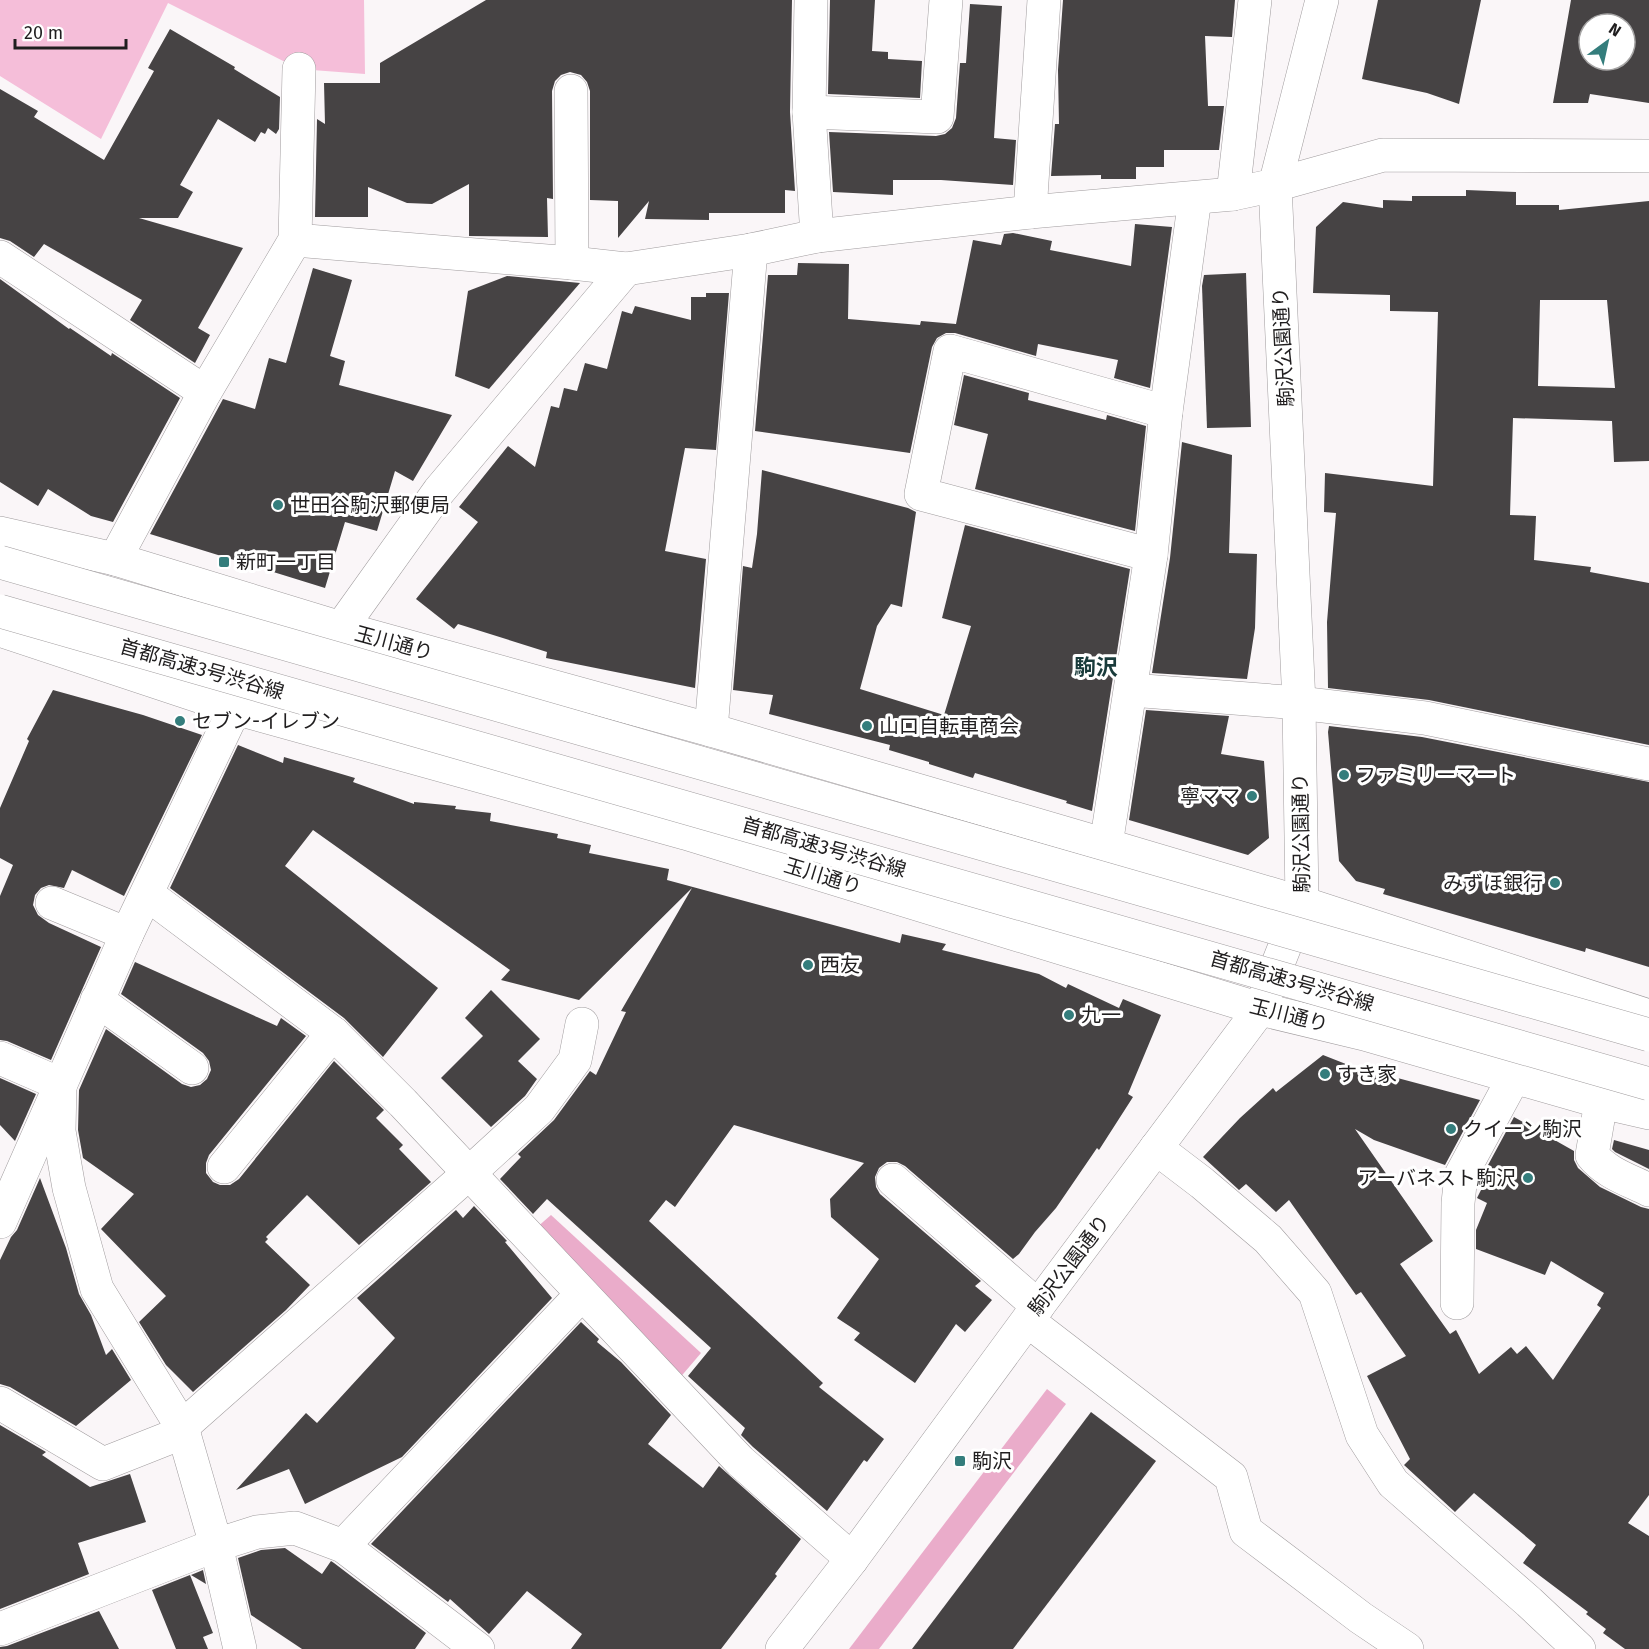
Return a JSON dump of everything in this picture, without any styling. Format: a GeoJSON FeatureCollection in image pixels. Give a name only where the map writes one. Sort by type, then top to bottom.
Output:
{"type":"FeatureCollection","features":[{"type":"Feature","properties":{"kind":"main road"},"geometry":{"type":"LineString","coordinates":[[811,0],[809,112],[817,236]]}},
{"type":"Feature","properties":{"kind":"main road"},"geometry":{"type":"LineString","coordinates":[[809,112],[937,117],[946,0]]}},
{"type":"Feature","properties":{"kind":"main road"},"geometry":{"type":"LineString","coordinates":[[1030,212],[1044,0]]}},
{"type":"Feature","properties":{"kind":"main road"},"geometry":{"type":"LineString","coordinates":[[1233,194],[1255,0]]}},
{"type":"Feature","properties":{"kind":"main road","name":"駒沢公園通り"},"geometry":{"type":"LineString","coordinates":[[782,1649],[852,1559],[1260,1009],[1302,903],[1299,703],[1275,185],[1322,0]]}},
{"type":"Feature","properties":{"kind":"main road"},"geometry":{"type":"LineString","coordinates":[[115,559],[205,392],[296,240],[299,69]]}},
{"type":"Feature","properties":{"kind":"main road"},"geometry":{"type":"LineString","coordinates":[[571,91],[572,263]]}},
{"type":"Feature","properties":{"kind":"main road"},"geometry":{"type":"LineString","coordinates":[[296,240],[626,269],[751,250],[817,236],[1030,212],[1233,194],[1275,185],[1383,155],[1649,156]]}},
{"type":"Feature","properties":{"kind":"main road"},"geometry":{"type":"LineString","coordinates":[[1106,845],[1151,555],[1166,412],[1195,198]]}},
{"type":"Feature","properties":{"kind":"main road"},"geometry":{"type":"LineString","coordinates":[[711,730],[751,250]]}},
{"type":"Feature","properties":{"kind":"main road"},"geometry":{"type":"LineString","coordinates":[[0,256],[205,392]]}},
{"type":"Feature","properties":{"kind":"main road"},"geometry":{"type":"LineString","coordinates":[[341,628],[439,491],[626,269]]}},
{"type":"Feature","properties":{"kind":"main road"},"geometry":{"type":"LineString","coordinates":[[1151,555],[921,494],[950,351],[1166,412]]}},
{"type":"Feature","properties":{"kind":"main road","name":"玉川通り"},"geometry":{"type":"LineString","coordinates":[[0,533],[115,559],[341,628],[711,730],[1106,845],[1302,903],[1649,1016]]}},
{"type":"Feature","properties":{"kind":"main road"},"geometry":{"type":"LineString","coordinates":[[0,562],[1649,1035]]}},
{"type":"Feature","properties":{"kind":"main road","name":"首都高速3号渋谷線"},"geometry":{"type":"LineString","coordinates":[[0,611],[1649,1084]]}},
{"type":"Feature","properties":{"kind":"main road","name":"玉川通り"},"geometry":{"type":"LineString","coordinates":[[0,630],[235,708],[685,833],[1260,1009],[1364,1034],[1601,1102],[1649,1113]]}},
{"type":"Feature","properties":{"kind":"main road"},"geometry":{"type":"LineString","coordinates":[[1131,690],[1299,703],[1425,718],[1649,764]]}},
{"type":"Feature","properties":{"kind":"main road"},"geometry":{"type":"LineString","coordinates":[[0,1222],[127,934],[235,708]]}},
{"type":"Feature","properties":{"kind":"main road"},"geometry":{"type":"LineString","coordinates":[[147,894],[333,1033],[403,1103],[740,1461],[852,1559]]}},
{"type":"Feature","properties":{"kind":"main road"},"geometry":{"type":"LineString","coordinates":[[52,903],[127,934]]}},
{"type":"Feature","properties":{"kind":"main road"},"geometry":{"type":"LineString","coordinates":[[97,1000],[192,1068]]}},
{"type":"Feature","properties":{"kind":"main road"},"geometry":{"type":"LineString","coordinates":[[0,1403],[103,1464],[183,1430],[538,1109],[575,1060],[582,1024]]}},
{"type":"Feature","properties":{"kind":"main road"},"geometry":{"type":"LineString","coordinates":[[224,1167],[333,1033]]}},
{"type":"Feature","properties":{"kind":"main road"},"geometry":{"type":"LineString","coordinates":[[0,1058],[60,1084]]}},
{"type":"Feature","properties":{"kind":"main road"},"geometry":{"type":"LineString","coordinates":[[1456,1304],[1458,1203],[1461,1175],[1514,1077]]}},
{"type":"Feature","properties":{"kind":"main road"},"geometry":{"type":"LineString","coordinates":[[60,1084],[59,1131],[69,1188],[97,1289],[183,1430],[216,1545],[239,1647]]}},
{"type":"Feature","properties":{"kind":"main road"},"geometry":{"type":"LineString","coordinates":[[1601,1102],[1593,1155],[1599,1164],[1649,1190]]}},
{"type":"Feature","properties":{"kind":"main road"},"geometry":{"type":"LineString","coordinates":[[1156,1148],[1202,1183],[1268,1239],[1315,1293],[1362,1435],[1393,1484],[1529,1602],[1578,1649]]}},
{"type":"Feature","properties":{"kind":"main road"},"geometry":{"type":"LineString","coordinates":[[893,1180],[1033,1314],[1231,1477],[1246,1531],[1361,1618],[1407,1649]]}},
{"type":"Feature","properties":{"kind":"main road"},"geometry":{"type":"LineString","coordinates":[[343,1546],[582,1294]]}},
{"type":"Feature","properties":{"kind":"main road"},"geometry":{"type":"LineString","coordinates":[[0,1629],[216,1545],[257,1532],[295,1528],[343,1546],[478,1649]]}},
{"type":"Feature","properties":{"kind":"shaded area"},"geometry":{"type":"Polygon","coordinates":[[[0,0],[364,0],[365,74],[299,69],[168,3],[101,139],[0,76],[0,0]]]}},
{"type":"Feature","properties":{"kind":"shaded area"},"geometry":{"type":"Polygon","coordinates":[[[551,1215],[701,1353],[678,1380],[535,1229],[551,1215]]]}},
{"type":"Feature","properties":{"kind":"shaded area"},"geometry":{"type":"Polygon","coordinates":[[[1047,1389],[1066,1404],[879,1649],[849,1649],[1047,1389]]]}},
{"type":"Feature","properties":{"kind":"building"},"geometry":{"type":"Polygon","coordinates":[[[486,0],[792,0],[790,112],[795,191],[785,190],[785,213],[709,213],[709,220],[645,219],[649,201],[618,238],[618,201],[590,200],[590,91],[581,75],[570,72],[561,75],[555,81],[552,91],[553,199],[547,198],[548,237],[469,236],[469,184],[432,204],[407,203],[368,187],[368,217],[315,217],[317,119],[325,124],[324,83],[380,83],[380,63],[486,0]]]}},
{"type":"Feature","properties":{"kind":"building"},"geometry":{"type":"Polygon","coordinates":[[[830,0],[875,0],[872,51],[888,52],[888,59],[922,61],[920,98],[828,94],[830,0]]]}},
{"type":"Feature","properties":{"kind":"building"},"geometry":{"type":"Polygon","coordinates":[[[1063,0],[1235,0],[1232,37],[1205,36],[1208,106],[1224,106],[1219,150],[1164,150],[1164,167],[1136,167],[1136,179],[1101,179],[1101,175],[1051,176],[1055,124],[1059,124],[1058,70],[1063,0]]]}},
{"type":"Feature","properties":{"kind":"building"},"geometry":{"type":"Polygon","coordinates":[[[1378,0],[1481,0],[1459,104],[1427,93],[1362,79],[1378,0]]]}},
{"type":"Feature","properties":{"kind":"building"},"geometry":{"type":"Polygon","coordinates":[[[1571,0],[1649,0],[1649,103],[1590,94],[1588,103],[1553,103],[1571,0]]]}},
{"type":"Feature","properties":{"kind":"building"},"geometry":{"type":"Polygon","coordinates":[[[970,4],[1002,6],[994,138],[1016,140],[1013,185],[941,180],[893,180],[893,195],[833,192],[829,132],[936,136],[945,134],[952,128],[956,118],[960,63],[966,63],[970,4]]]}},
{"type":"Feature","properties":{"kind":"building"},"geometry":{"type":"Polygon","coordinates":[[[170,29],[235,67],[234,69],[280,97],[279,129],[276,134],[268,128],[265,134],[261,132],[255,142],[218,119],[180,185],[193,192],[178,218],[139,218],[243,248],[198,328],[210,335],[195,363],[130,320],[142,300],[44,244],[34,257],[10,241],[0,238],[0,89],[38,111],[34,117],[104,160],[154,71],[148,68],[170,29]]]}},
{"type":"Feature","properties":{"kind":"building"},"geometry":{"type":"Polygon","coordinates":[[[1466,190],[1516,192],[1516,205],[1559,205],[1559,210],[1649,201],[1649,461],[1614,462],[1612,421],[1513,418],[1510,515],[1536,516],[1534,560],[1591,567],[1590,572],[1649,583],[1649,745],[1429,700],[1328,688],[1327,622],[1336,513],[1324,512],[1325,473],[1433,486],[1438,312],[1390,311],[1390,295],[1313,293],[1316,227],[1343,202],[1383,208],[1383,200],[1412,201],[1412,196],[1466,196],[1466,190]],[[1540,300],[1538,386],[1615,388],[1607,300],[1540,300]]]}},
{"type":"Feature","properties":{"kind":"building"},"geometry":{"type":"Polygon","coordinates":[[[1135,224],[1172,227],[1150,388],[1114,378],[1118,360],[1038,344],[1036,356],[955,333],[946,333],[937,338],[932,347],[910,453],[755,431],[768,275],[797,275],[798,263],[849,264],[848,319],[920,325],[921,321],[956,324],[973,240],[1001,245],[1004,234],[1013,233],[1052,241],[1050,250],[1131,266],[1135,224]]]}},
{"type":"Feature","properties":{"kind":"building"},"geometry":{"type":"Polygon","coordinates":[[[313,268],[352,280],[330,356],[345,361],[339,385],[452,415],[413,481],[395,471],[377,531],[345,522],[325,588],[150,534],[223,399],[255,409],[269,358],[286,363],[313,268]]]}},
{"type":"Feature","properties":{"kind":"building"},"geometry":{"type":"Polygon","coordinates":[[[1246,273],[1251,427],[1207,428],[1202,286],[1204,275],[1246,273]]]}},
{"type":"Feature","properties":{"kind":"building"},"geometry":{"type":"Polygon","coordinates":[[[507,276],[580,283],[489,389],[455,376],[468,291],[507,276]]]}},
{"type":"Feature","properties":{"kind":"building"},"geometry":{"type":"Polygon","coordinates":[[[0,279],[69,329],[111,356],[112,353],[180,398],[113,522],[91,516],[48,489],[38,506],[0,482],[0,279]]]}},
{"type":"Feature","properties":{"kind":"building"},"geometry":{"type":"Polygon","coordinates":[[[706,293],[729,293],[716,450],[685,448],[665,551],[706,559],[695,688],[546,658],[547,652],[458,624],[454,629],[416,599],[478,522],[459,507],[508,446],[535,467],[551,406],[559,408],[564,388],[577,391],[585,363],[607,369],[622,311],[632,314],[635,306],[691,320],[691,297],[706,297],[706,293]]]}},
{"type":"Feature","properties":{"kind":"building"},"geometry":{"type":"Polygon","coordinates":[[[964,375],[1029,393],[1028,400],[1106,420],[1107,415],[1146,426],[1135,531],[975,489],[988,434],[954,425],[964,375]]]}},
{"type":"Feature","properties":{"kind":"building"},"geometry":{"type":"Polygon","coordinates":[[[1182,442],[1232,455],[1229,553],[1257,554],[1255,628],[1247,679],[1152,673],[1170,558],[1182,442]]]}},
{"type":"Feature","properties":{"kind":"building"},"geometry":{"type":"Polygon","coordinates":[[[762,470],[916,512],[902,607],[891,604],[877,626],[860,689],[944,715],[971,626],[942,618],[965,525],[1130,569],[1092,811],[975,773],[973,778],[929,764],[929,762],[889,750],[890,745],[769,714],[773,695],[733,690],[743,566],[752,568],[762,470]]]}},
{"type":"Feature","properties":{"kind":"building"},"geometry":{"type":"Polygon","coordinates":[[[53,690],[143,715],[202,735],[124,896],[72,870],[64,888],[49,885],[41,888],[35,895],[33,905],[38,915],[49,923],[101,947],[51,1060],[0,1040],[0,896],[13,865],[0,858],[0,808],[29,741],[27,739],[53,690]]]}},
{"type":"Feature","properties":{"kind":"building"},"geometry":{"type":"Polygon","coordinates":[[[1146,710],[1229,716],[1221,754],[1264,761],[1269,838],[1248,855],[1129,820],[1146,710]]]}},
{"type":"Feature","properties":{"kind":"building"},"geometry":{"type":"Polygon","coordinates":[[[1329,726],[1422,737],[1649,782],[1649,967],[1586,948],[1585,952],[1383,894],[1385,889],[1356,881],[1339,861],[1329,726]]]}},
{"type":"Feature","properties":{"kind":"building"},"geometry":{"type":"Polygon","coordinates":[[[238,745],[283,763],[284,757],[355,778],[353,782],[414,804],[414,802],[456,806],[455,809],[491,813],[490,821],[558,834],[557,838],[591,845],[589,853],[669,869],[667,880],[900,943],[902,934],[946,944],[942,950],[1039,974],[1066,988],[1068,984],[1119,1008],[1123,999],[1161,1015],[1128,1094],[1133,1097],[1099,1150],[1097,1148],[1056,1208],[1013,1259],[905,1166],[897,1162],[887,1162],[879,1168],[875,1177],[876,1187],[880,1194],[981,1281],[975,1286],[992,1300],[965,1332],[956,1324],[915,1383],[854,1340],[860,1333],[837,1318],[879,1259],[831,1217],[830,1199],[864,1163],[734,1125],[675,1207],[666,1200],[649,1221],[823,1383],[819,1387],[884,1439],[867,1462],[864,1460],[827,1511],[753,1447],[741,1435],[745,1428],[688,1376],[711,1348],[547,1199],[533,1214],[500,1179],[521,1157],[518,1154],[554,1120],[590,1071],[596,1075],[626,1012],[621,1011],[692,888],[579,1000],[501,980],[510,970],[313,830],[285,866],[438,988],[383,1057],[344,1018],[170,888],[238,745]]]}},
{"type":"Feature","properties":{"kind":"building"},"geometry":{"type":"Polygon","coordinates":[[[135,962],[277,1026],[281,1018],[306,1036],[209,1155],[206,1173],[213,1182],[230,1185],[239,1179],[334,1061],[384,1110],[376,1118],[403,1145],[399,1149],[431,1182],[359,1245],[307,1195],[266,1237],[268,1239],[265,1242],[310,1285],[286,1310],[193,1392],[166,1365],[139,1322],[166,1296],[101,1229],[134,1194],[83,1158],[78,1130],[79,1090],[106,1029],[182,1084],[191,1087],[200,1085],[207,1079],[211,1070],[209,1061],[203,1053],[121,994],[135,962]]]}},
{"type":"Feature","properties":{"kind":"building"},"geometry":{"type":"Polygon","coordinates":[[[491,990],[540,1039],[518,1061],[537,1079],[525,1096],[491,1127],[441,1078],[483,1036],[465,1018],[491,990]]]}},
{"type":"Feature","properties":{"kind":"building"},"geometry":{"type":"Polygon","coordinates":[[[1323,1055],[1389,1081],[1390,1076],[1480,1100],[1445,1165],[1374,1140],[1355,1129],[1433,1241],[1400,1264],[1450,1334],[1456,1330],[1479,1374],[1511,1347],[1517,1354],[1526,1346],[1553,1380],[1601,1308],[1597,1305],[1604,1293],[1551,1261],[1545,1275],[1476,1249],[1476,1230],[1487,1203],[1477,1198],[1486,1180],[1481,1178],[1514,1117],[1574,1151],[1574,1160],[1578,1168],[1600,1187],[1649,1209],[1649,1495],[1628,1523],[1649,1536],[1649,1649],[1625,1649],[1603,1633],[1606,1629],[1586,1614],[1588,1612],[1523,1563],[1536,1545],[1474,1493],[1455,1512],[1404,1465],[1410,1459],[1367,1376],[1406,1356],[1361,1292],[1356,1295],[1289,1200],[1276,1212],[1246,1184],[1239,1190],[1203,1157],[1240,1118],[1273,1088],[1276,1092],[1323,1055]]]}},
{"type":"Feature","properties":{"kind":"building"},"geometry":{"type":"Polygon","coordinates":[[[0,1078],[36,1094],[15,1141],[0,1125],[0,1078]]]}},
{"type":"Feature","properties":{"kind":"building"},"geometry":{"type":"Polygon","coordinates":[[[1614,1140],[1649,1150],[1649,1169],[1615,1152],[1612,1149],[1614,1140]]]}},
{"type":"Feature","properties":{"kind":"building"},"geometry":{"type":"Polygon","coordinates":[[[40,1178],[66,1248],[79,1294],[91,1315],[106,1355],[112,1349],[131,1380],[76,1426],[10,1387],[0,1384],[0,1260],[17,1230],[40,1178]]]}},
{"type":"Feature","properties":{"kind":"building"},"geometry":{"type":"Polygon","coordinates":[[[474,1206],[507,1241],[505,1242],[552,1298],[402,1457],[305,1504],[289,1469],[236,1490],[306,1413],[317,1423],[395,1338],[357,1298],[456,1210],[463,1218],[474,1206]]]}},
{"type":"Feature","properties":{"kind":"building"},"geometry":{"type":"Polygon","coordinates":[[[581,1322],[599,1339],[597,1342],[621,1362],[671,1415],[648,1444],[703,1488],[719,1466],[801,1539],[775,1574],[777,1576],[721,1649],[571,1649],[582,1634],[527,1591],[489,1634],[450,1599],[448,1602],[371,1544],[581,1322]]]}},
{"type":"Feature","properties":{"kind":"building"},"geometry":{"type":"Polygon","coordinates":[[[1091,1412],[1156,1461],[1013,1649],[912,1649],[1091,1412]]]}},
{"type":"Feature","properties":{"kind":"building"},"geometry":{"type":"Polygon","coordinates":[[[0,1425],[46,1452],[42,1455],[90,1487],[130,1474],[146,1522],[78,1543],[89,1574],[0,1609],[0,1425]]]}},
{"type":"Feature","properties":{"kind":"building"},"geometry":{"type":"Polygon","coordinates":[[[285,1548],[322,1574],[331,1561],[426,1633],[415,1649],[302,1649],[251,1615],[238,1558],[261,1550],[285,1548]]]}},
{"type":"Feature","properties":{"kind":"building"},"geometry":{"type":"Polygon","coordinates":[[[203,1570],[206,1584],[191,1575],[203,1570]]]}},
{"type":"Feature","properties":{"kind":"building"},"geometry":{"type":"Polygon","coordinates":[[[190,1575],[213,1633],[203,1637],[208,1649],[176,1649],[152,1590],[190,1575]]]}},
{"type":"Feature","properties":{"kind":"building"},"geometry":{"type":"Polygon","coordinates":[[[99,1611],[119,1649],[0,1649],[0,1647],[99,1611]]]}},
{"type":"Feature","properties":{"kind":"place","name":"世田谷駒沢郵便局"},"geometry":{"type":"Point","coordinates":[278,505]}},
{"type":"Feature","properties":{"kind":"place","name":"新町一丁目"},"geometry":{"type":"Point","coordinates":[224,562]}},
{"type":"Feature","properties":{"kind":"place","name":"セブン-イレブン"},"geometry":{"type":"Point","coordinates":[180,721]}},
{"type":"Feature","properties":{"kind":"place","name":"山口自転車商会"},"geometry":{"type":"Point","coordinates":[867,726]}},
{"type":"Feature","properties":{"kind":"place","name":"ファミリーマート"},"geometry":{"type":"Point","coordinates":[1344,775]}},
{"type":"Feature","properties":{"kind":"place","name":"寧ママ"},"geometry":{"type":"Point","coordinates":[1252,796]}},
{"type":"Feature","properties":{"kind":"place","name":"みずほ銀行"},"geometry":{"type":"Point","coordinates":[1555,883]}},
{"type":"Feature","properties":{"kind":"place","name":"西友"},"geometry":{"type":"Point","coordinates":[808,965]}},
{"type":"Feature","properties":{"kind":"place","name":"九一"},"geometry":{"type":"Point","coordinates":[1069,1015]}},
{"type":"Feature","properties":{"kind":"place","name":"すき家"},"geometry":{"type":"Point","coordinates":[1325,1074]}},
{"type":"Feature","properties":{"kind":"place","name":"クイーン駒沢"},"geometry":{"type":"Point","coordinates":[1451,1129]}},
{"type":"Feature","properties":{"kind":"place","name":"アーバネスト駒沢"},"geometry":{"type":"Point","coordinates":[1528,1178]}},
{"type":"Feature","properties":{"kind":"place","name":"駒沢"},"geometry":{"type":"Point","coordinates":[960,1461]}},
{"type":"Feature","properties":{"kind":"district","name":"駒沢"},"geometry":{"type":"Point","coordinates":[1096,667]}}]}
